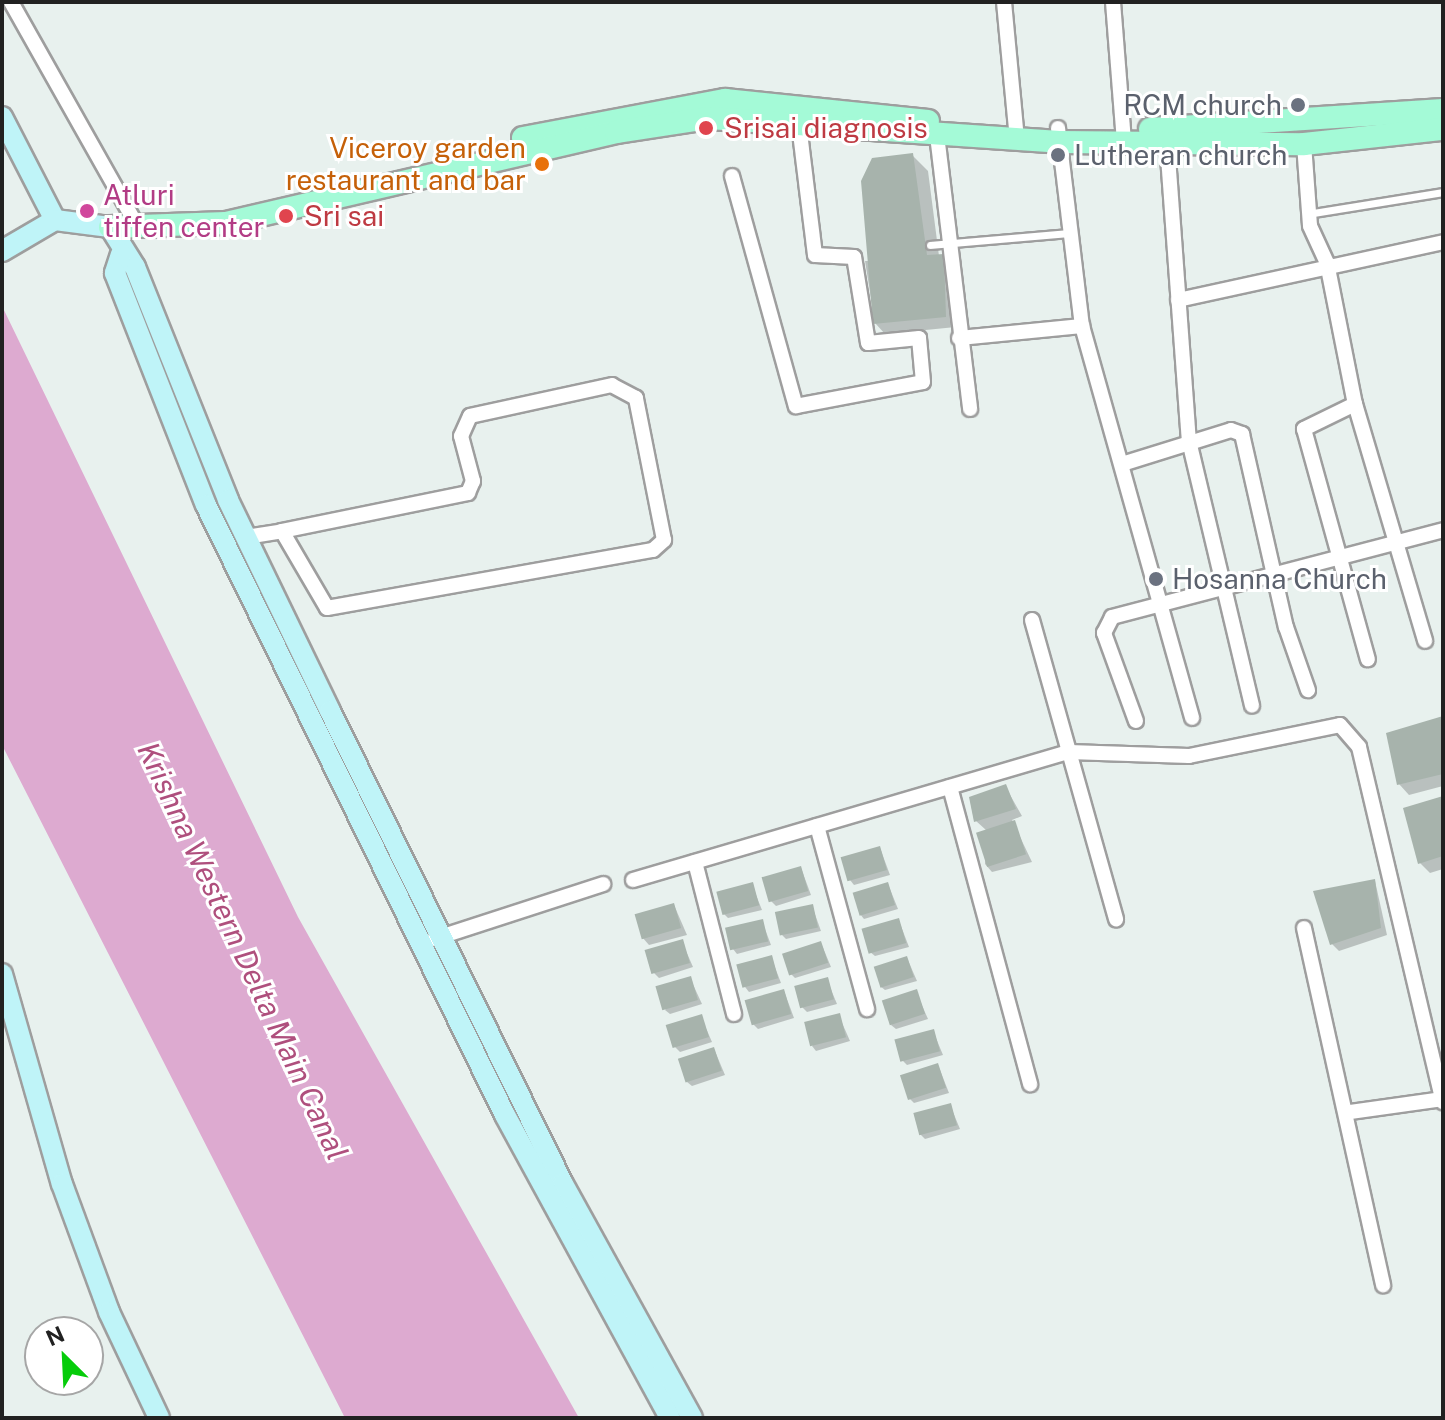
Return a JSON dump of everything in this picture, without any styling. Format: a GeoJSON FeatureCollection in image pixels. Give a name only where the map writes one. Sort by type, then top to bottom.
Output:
{"type":"FeatureCollection","features":[{"type":"Feature","properties":{"kind":"main road"},"geometry":{"type":"LineString","coordinates":[[171,228],[696,102],[1018,133],[1124,136],[1443,110]]}},
{"type":"Feature","properties":{"kind":"main road"},"geometry":{"type":"LineString","coordinates":[[2,117],[55,220]]}},
{"type":"Feature","properties":{"kind":"main road"},"geometry":{"type":"LineString","coordinates":[[2,251],[55,220],[110,227],[171,228],[226,223],[675,122],[799,124],[937,135],[1018,133]]}},
{"type":"Feature","properties":{"kind":"main road"},"geometry":{"type":"LineString","coordinates":[[1124,136],[1167,143],[1304,144],[1443,129]]}},
{"type":"Feature","properties":{"kind":"main road"},"geometry":{"type":"LineString","coordinates":[[110,227],[121,254],[135,267],[246,537],[442,936],[528,1136],[670,1418]]}},
{"type":"Feature","properties":{"kind":"main road"},"geometry":{"type":"LineString","coordinates":[[121,254],[115,273],[163,404],[262,620],[422,942],[528,1136],[692,1418]]}},
{"type":"Feature","properties":{"kind":"main road"},"geometry":{"type":"LineString","coordinates":[[262,620],[282,612]]}},
{"type":"Feature","properties":{"kind":"main road"},"geometry":{"type":"LineString","coordinates":[[2,974],[62,1184],[109,1312],[159,1418]]}},
{"type":"Feature","properties":{"kind":"street"},"geometry":{"type":"LineString","coordinates":[[11,2],[137,226]]}},
{"type":"Feature","properties":{"kind":"street"},"geometry":{"type":"LineString","coordinates":[[1004,2],[1018,133]]}},
{"type":"Feature","properties":{"kind":"street"},"geometry":{"type":"LineString","coordinates":[[1113,2],[1124,136]]}},
{"type":"Feature","properties":{"kind":"street"},"geometry":{"type":"LineString","coordinates":[[732,176],[796,406],[923,382],[919,338],[868,343],[854,257],[815,255],[799,124]]}},
{"type":"Feature","properties":{"kind":"street"},"geometry":{"type":"LineString","coordinates":[[937,135],[938,245],[959,338],[970,409]]}},
{"type":"Feature","properties":{"kind":"street"},"geometry":{"type":"LineString","coordinates":[[1058,135],[1082,326],[1192,718]]}},
{"type":"Feature","properties":{"kind":"street"},"geometry":{"type":"LineString","coordinates":[[1167,143],[1189,441],[1221,590],[1252,706]]}},
{"type":"Feature","properties":{"kind":"street"},"geometry":{"type":"LineString","coordinates":[[1304,144],[1307,214],[1327,263],[1355,404],[1394,545],[1425,641]]}},
{"type":"Feature","properties":{"kind":"street"},"geometry":{"type":"LineString","coordinates":[[1178,300],[1327,263],[1443,242]]}},
{"type":"Feature","properties":{"kind":"street"},"geometry":{"type":"LineString","coordinates":[[959,338],[1082,326]]}},
{"type":"Feature","properties":{"kind":"street"},"geometry":{"type":"LineString","coordinates":[[246,537],[468,493],[473,481],[461,436],[470,416],[612,385],[636,398],[664,540],[653,550],[327,608],[282,531]]}},
{"type":"Feature","properties":{"kind":"street"},"geometry":{"type":"LineString","coordinates":[[1355,404],[1304,429],[1368,659]]}},
{"type":"Feature","properties":{"kind":"street"},"geometry":{"type":"LineString","coordinates":[[1122,464],[1231,430],[1242,434],[1274,579],[1308,690]]}},
{"type":"Feature","properties":{"kind":"street"},"geometry":{"type":"LineString","coordinates":[[1136,721],[1104,624],[1162,603],[1274,579],[1338,557],[1443,530]]}},
{"type":"Feature","properties":{"kind":"street"},"geometry":{"type":"LineString","coordinates":[[1032,620],[1116,919]]}},
{"type":"Feature","properties":{"kind":"street"},"geometry":{"type":"LineString","coordinates":[[633,880],[1069,752],[1189,756],[1314,727],[1348,729],[1359,747],[1443,1100],[1350,1112]]}},
{"type":"Feature","properties":{"kind":"street"},"geometry":{"type":"LineString","coordinates":[[950,787],[1030,1084]]}},
{"type":"Feature","properties":{"kind":"street"},"geometry":{"type":"LineString","coordinates":[[817,826],[867,1009]]}},
{"type":"Feature","properties":{"kind":"street"},"geometry":{"type":"LineString","coordinates":[[695,862],[734,1014]]}},
{"type":"Feature","properties":{"kind":"street"},"geometry":{"type":"LineString","coordinates":[[422,942],[603,884]]}},
{"type":"Feature","properties":{"kind":"street"},"geometry":{"type":"LineString","coordinates":[[1304,928],[1350,1112],[1383,1285]]}},
{"type":"Feature","properties":{"kind":"lane"},"geometry":{"type":"LineString","coordinates":[[1307,214],[1443,192]]}},
{"type":"Feature","properties":{"kind":"lane"},"geometry":{"type":"LineString","coordinates":[[938,245],[1071,233]]}},
{"type":"Feature","properties":{"kind":"water","name":"Krishna Western Delta Main Canal"},"geometry":{"type":"Polygon","coordinates":[[[2,306],[298,917],[579,1418],[345,1418],[2,745],[2,306]]]}},
{"type":"Feature","properties":{"kind":"building"},"geometry":{"type":"Polygon","coordinates":[[[913,153],[927,255],[944,254],[946,317],[873,324],[861,181],[872,158],[913,153]]]}},
{"type":"Feature","properties":{"kind":"building"},"geometry":{"type":"Polygon","coordinates":[[[1443,716],[1443,774],[1397,785],[1386,733],[1443,716]]]}},
{"type":"Feature","properties":{"kind":"building"},"geometry":{"type":"Polygon","coordinates":[[[1006,784],[1016,809],[974,822],[969,797],[1006,784]]]}},
{"type":"Feature","properties":{"kind":"building"},"geometry":{"type":"Polygon","coordinates":[[[1443,796],[1443,856],[1418,864],[1403,808],[1443,796]]]}},
{"type":"Feature","properties":{"kind":"building"},"geometry":{"type":"Polygon","coordinates":[[[1015,820],[1026,854],[987,867],[976,833],[1015,820]]]}},
{"type":"Feature","properties":{"kind":"building"},"geometry":{"type":"Polygon","coordinates":[[[880,846],[887,870],[847,881],[841,857],[880,846]]]}},
{"type":"Feature","properties":{"kind":"building"},"geometry":{"type":"Polygon","coordinates":[[[801,866],[808,891],[769,902],[762,877],[801,866]]]}},
{"type":"Feature","properties":{"kind":"building"},"geometry":{"type":"Polygon","coordinates":[[[1375,879],[1381,928],[1330,945],[1313,891],[1375,879]]]}},
{"type":"Feature","properties":{"kind":"building"},"geometry":{"type":"Polygon","coordinates":[[[753,882],[759,905],[723,915],[716,892],[753,882]]]}},
{"type":"Feature","properties":{"kind":"building"},"geometry":{"type":"Polygon","coordinates":[[[888,882],[895,905],[860,916],[853,893],[888,882]]]}},
{"type":"Feature","properties":{"kind":"building"},"geometry":{"type":"Polygon","coordinates":[[[674,903],[681,928],[642,939],[635,914],[674,903]]]}},
{"type":"Feature","properties":{"kind":"building"},"geometry":{"type":"Polygon","coordinates":[[[813,904],[818,927],[780,936],[775,912],[813,904]]]}},
{"type":"Feature","properties":{"kind":"building"},"geometry":{"type":"Polygon","coordinates":[[[899,918],[906,943],[869,954],[862,929],[899,918]]]}},
{"type":"Feature","properties":{"kind":"building"},"geometry":{"type":"Polygon","coordinates":[[[763,919],[768,941],[730,950],[725,928],[763,919]]]}},
{"type":"Feature","properties":{"kind":"building"},"geometry":{"type":"Polygon","coordinates":[[[683,939],[690,963],[651,974],[645,950],[683,939]]]}},
{"type":"Feature","properties":{"kind":"building"},"geometry":{"type":"Polygon","coordinates":[[[821,941],[828,963],[789,976],[782,954],[821,941]]]}},
{"type":"Feature","properties":{"kind":"building"},"geometry":{"type":"Polygon","coordinates":[[[772,955],[778,978],[742,988],[736,965],[772,955]]]}},
{"type":"Feature","properties":{"kind":"building"},"geometry":{"type":"Polygon","coordinates":[[[907,956],[914,977],[881,988],[874,967],[907,956]]]}},
{"type":"Feature","properties":{"kind":"building"},"geometry":{"type":"Polygon","coordinates":[[[691,976],[698,1000],[662,1010],[655,986],[691,976]]]}},
{"type":"Feature","properties":{"kind":"building"},"geometry":{"type":"Polygon","coordinates":[[[828,977],[834,999],[800,1008],[794,986],[828,977]]]}},
{"type":"Feature","properties":{"kind":"building"},"geometry":{"type":"Polygon","coordinates":[[[784,989],[791,1014],[752,1025],[745,1000],[784,989]]]}},
{"type":"Feature","properties":{"kind":"building"},"geometry":{"type":"Polygon","coordinates":[[[917,989],[925,1014],[890,1025],[882,1000],[917,989]]]}},
{"type":"Feature","properties":{"kind":"building"},"geometry":{"type":"Polygon","coordinates":[[[840,1013],[846,1037],[810,1046],[804,1022],[840,1013]]]}},
{"type":"Feature","properties":{"kind":"building"},"geometry":{"type":"Polygon","coordinates":[[[702,1014],[709,1037],[673,1048],[666,1025],[702,1014]]]}},
{"type":"Feature","properties":{"kind":"building"},"geometry":{"type":"Polygon","coordinates":[[[934,1029],[940,1051],[900,1062],[894,1040],[934,1029]]]}},
{"type":"Feature","properties":{"kind":"building"},"geometry":{"type":"Polygon","coordinates":[[[714,1047],[722,1071],[686,1083],[678,1059],[714,1047]]]}},
{"type":"Feature","properties":{"kind":"building"},"geometry":{"type":"Polygon","coordinates":[[[938,1063],[946,1088],[908,1100],[900,1075],[938,1063]]]}},
{"type":"Feature","properties":{"kind":"building"},"geometry":{"type":"Polygon","coordinates":[[[951,1103],[957,1125],[919,1135],[913,1113],[951,1103]]]}},
{"type":"Feature","properties":{"kind":"place","name":"RCM church"},"geometry":{"type":"Point","coordinates":[1298,105]}},
{"type":"Feature","properties":{"kind":"place","name":"Srisai diagnosis"},"geometry":{"type":"Point","coordinates":[706,128]}},
{"type":"Feature","properties":{"kind":"place","name":"Lutheran church"},"geometry":{"type":"Point","coordinates":[1058,155]}},
{"type":"Feature","properties":{"kind":"place","name":"Viceroy garden restaurant and bar"},"geometry":{"type":"Point","coordinates":[542,164]}},
{"type":"Feature","properties":{"kind":"place","name":"Atluri tiffen center"},"geometry":{"type":"Point","coordinates":[87,211]}},
{"type":"Feature","properties":{"kind":"place","name":"Sri sai"},"geometry":{"type":"Point","coordinates":[286,216]}},
{"type":"Feature","properties":{"kind":"place","name":"Hosanna Church"},"geometry":{"type":"Point","coordinates":[1156,579]}}]}
